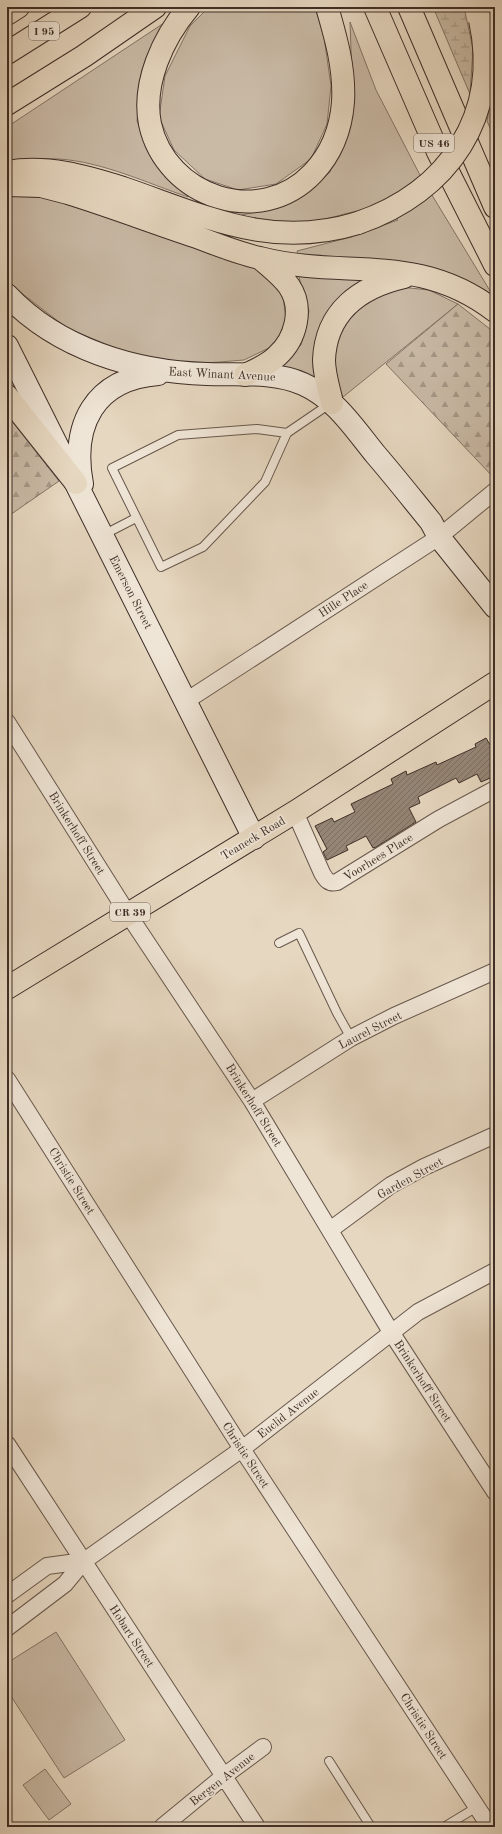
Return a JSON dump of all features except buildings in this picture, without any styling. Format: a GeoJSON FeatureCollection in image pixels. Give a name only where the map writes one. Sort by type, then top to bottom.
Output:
{"type":"FeatureCollection","features":[{"type":"Feature","properties":{"kind":"main road"},"geometry":{"type":"LineString","coordinates":[[7,14],[18,7]]}},
{"type":"Feature","properties":{"kind":"main road","name":"I 95"},"geometry":{"type":"LineString","coordinates":[[7,54],[80,7]]}},
{"type":"Feature","properties":{"kind":"main road"},"geometry":{"type":"LineString","coordinates":[[7,104],[72,64],[155,7]]}},
{"type":"Feature","properties":{"kind":"main road"},"geometry":{"type":"LineString","coordinates":[[189,7],[170,34],[160,55],[152,79],[148,101],[153,134],[162,155],[168,164],[189,183],[213,196],[245,202],[265,200],[297,187],[317,169],[333,144],[340,120],[343,89],[337,44],[327,7]]}},
{"type":"Feature","properties":{"kind":"main road","name":"US 46"},"geometry":{"type":"LineString","coordinates":[[375,7],[438,152],[495,266]]}},
{"type":"Feature","properties":{"kind":"main road","name":"US 46"},"geometry":{"type":"LineString","coordinates":[[409,7],[495,207]]}},
{"type":"Feature","properties":{"kind":"main road"},"geometry":{"type":"LineString","coordinates":[[7,172],[42,170],[74,174],[104,182],[235,226],[266,232],[293,234],[320,232],[358,223],[383,214],[418,193],[442,170],[462,145],[475,117],[483,90],[485,55],[478,13]]}},
{"type":"Feature","properties":{"kind":"main road"},"geometry":{"type":"LineString","coordinates":[[7,185],[42,186],[68,192],[260,258],[297,264],[394,271],[439,280],[462,290],[495,311]]}},
{"type":"Feature","properties":{"kind":"main road"},"geometry":{"type":"LineString","coordinates":[[245,376],[277,356],[290,341],[296,325],[296,304],[289,287],[279,275],[260,258]]}},
{"type":"Feature","properties":{"kind":"main road"},"geometry":{"type":"LineString","coordinates":[[332,403],[324,361],[327,340],[335,320],[348,304],[365,290],[389,280],[415,274]]}},
{"type":"Feature","properties":{"kind":"main road","name":"East Winant Avenue"},"geometry":{"type":"LineString","coordinates":[[7,295],[20,308],[44,326],[90,350],[112,359],[141,366],[188,374],[273,376],[293,381],[316,391],[332,403],[346,418],[431,522],[439,537],[495,607]]}},
{"type":"Feature","properties":{"kind":"main road","name":"Emerson Street"},"geometry":{"type":"LineString","coordinates":[[7,346],[254,838]]}},
{"type":"Feature","properties":{"kind":"main road"},"geometry":{"type":"LineString","coordinates":[[87,505],[81,477],[79,448],[83,425],[95,404],[114,389],[133,379],[150,374],[188,374]]}},
{"type":"Feature","properties":{"kind":"main road"},"geometry":{"type":"LineString","coordinates":[[7,396],[76,483]]}},
{"type":"Feature","properties":{"kind":"main road","name":"Teaneck Road"},"geometry":{"type":"LineString","coordinates":[[7,988],[254,838],[495,683]]}},
{"type":"Feature","properties":{"kind":"street","name":"Hille Place"},"geometry":{"type":"LineString","coordinates":[[186,701],[439,537],[495,491]]}},
{"type":"Feature","properties":{"kind":"street","name":"Brinkerhoff Street"},"geometry":{"type":"LineString","coordinates":[[7,722],[128,914],[252,1101],[391,1332],[495,1492]]}},
{"type":"Feature","properties":{"kind":"street","name":"Voorhees Place"},"geometry":{"type":"LineString","coordinates":[[295,812],[322,873],[326,880],[331,883],[338,882],[433,823],[495,789]]}},
{"type":"Feature","properties":{"kind":"street","name":"Laurel Street"},"geometry":{"type":"LineString","coordinates":[[252,1101],[351,1038],[394,1016],[495,971]]}},
{"type":"Feature","properties":{"kind":"street","name":"Christie Street"},"geometry":{"type":"LineString","coordinates":[[7,1079],[242,1448],[490,1827]]}},
{"type":"Feature","properties":{"kind":"street","name":"Garden Street"},"geometry":{"type":"LineString","coordinates":[[330,1230],[361,1206],[411,1174],[495,1135]]}},
{"type":"Feature","properties":{"kind":"street","name":"Euclid Avenue"},"geometry":{"type":"LineString","coordinates":[[7,1628],[65,1584],[84,1561],[242,1448],[418,1312],[495,1271]]}},
{"type":"Feature","properties":{"kind":"street","name":"Hobart Street"},"geometry":{"type":"LineString","coordinates":[[7,1444],[257,1827]]}},
{"type":"Feature","properties":{"kind":"street","name":"Euclid Avenue"},"geometry":{"type":"LineString","coordinates":[[7,1595],[47,1566],[84,1561]]}},
{"type":"Feature","properties":{"kind":"street","name":"Bergen Avenue"},"geometry":{"type":"LineString","coordinates":[[162,1827],[224,1776],[263,1747]]}},
{"type":"Feature","properties":{"kind":"lane"},"geometry":{"type":"LineString","coordinates":[[287,433],[257,429],[178,435],[112,468],[161,567],[203,547],[265,482],[287,433],[332,403]]}},
{"type":"Feature","properties":{"kind":"lane"},"geometry":{"type":"LineString","coordinates":[[102,536],[136,518]]}},
{"type":"Feature","properties":{"kind":"lane"},"geometry":{"type":"LineString","coordinates":[[279,943],[300,933],[337,1013],[351,1038]]}},
{"type":"Feature","properties":{"kind":"lane"},"geometry":{"type":"LineString","coordinates":[[329,1761],[371,1827]]}},
{"type":"Feature","properties":{"kind":"lane"},"geometry":{"type":"LineString","coordinates":[[444,1827],[477,1807]]}},
{"type":"Feature","properties":{"kind":"green space"},"geometry":{"type":"Polygon","coordinates":[[[209,7],[315,7],[324,37],[331,86],[327,124],[311,159],[276,184],[238,190],[205,179],[174,150],[159,117],[165,76],[190,26],[209,7]]]}},
{"type":"Feature","properties":{"kind":"green space"},"geometry":{"type":"Polygon","coordinates":[[[433,7],[464,7],[473,49],[470,94],[433,7]]]}},
{"type":"Feature","properties":{"kind":"green space"},"geometry":{"type":"Polygon","coordinates":[[[485,7],[495,7],[495,61],[493,28],[485,7]]]}},
{"type":"Feature","properties":{"kind":"green space"},"geometry":{"type":"Polygon","coordinates":[[[167,21],[142,71],[137,121],[150,156],[188,194],[188,197],[92,164],[59,159],[7,162],[7,127],[167,21]]]}},
{"type":"Feature","properties":{"kind":"green space"},"geometry":{"type":"Polygon","coordinates":[[[350,22],[376,90],[421,177],[495,299],[298,255],[297,251],[351,237],[398,220],[380,205],[298,226],[237,216],[284,206],[330,172],[353,107],[350,22]]]}},
{"type":"Feature","properties":{"kind":"green space"},"geometry":{"type":"Polygon","coordinates":[[[495,76],[495,139],[487,121],[495,76]]]}},
{"type":"Feature","properties":{"kind":"green space"},"geometry":{"type":"Polygon","coordinates":[[[7,192],[41,193],[252,265],[282,290],[286,318],[277,344],[244,360],[195,364],[132,355],[67,328],[7,282],[7,192]]]}},
{"type":"Feature","properties":{"kind":"green space"},"geometry":{"type":"Polygon","coordinates":[[[298,274],[376,274],[341,299],[317,378],[278,366],[301,345],[309,311],[298,274]]]}},
{"type":"Feature","properties":{"kind":"green space"},"geometry":{"type":"Polygon","coordinates":[[[391,286],[429,290],[458,304],[343,397],[332,371],[339,331],[359,305],[391,286]]]}},
{"type":"Feature","properties":{"kind":"green space"},"geometry":{"type":"Polygon","coordinates":[[[458,304],[495,333],[494,478],[386,364],[458,304]]]}},
{"type":"Feature","properties":{"kind":"green space"},"geometry":{"type":"Polygon","coordinates":[[[7,415],[59,481],[7,517],[7,415]]]}},
{"type":"Feature","properties":{"kind":"green space"},"geometry":{"type":"Polygon","coordinates":[[[56,1632],[125,1740],[64,1778],[7,1690],[7,1663],[56,1632]]]}},
{"type":"Feature","properties":{"kind":"green space"},"geometry":{"type":"Polygon","coordinates":[[[45,1769],[71,1804],[49,1820],[23,1785],[45,1769]]]}}]}
